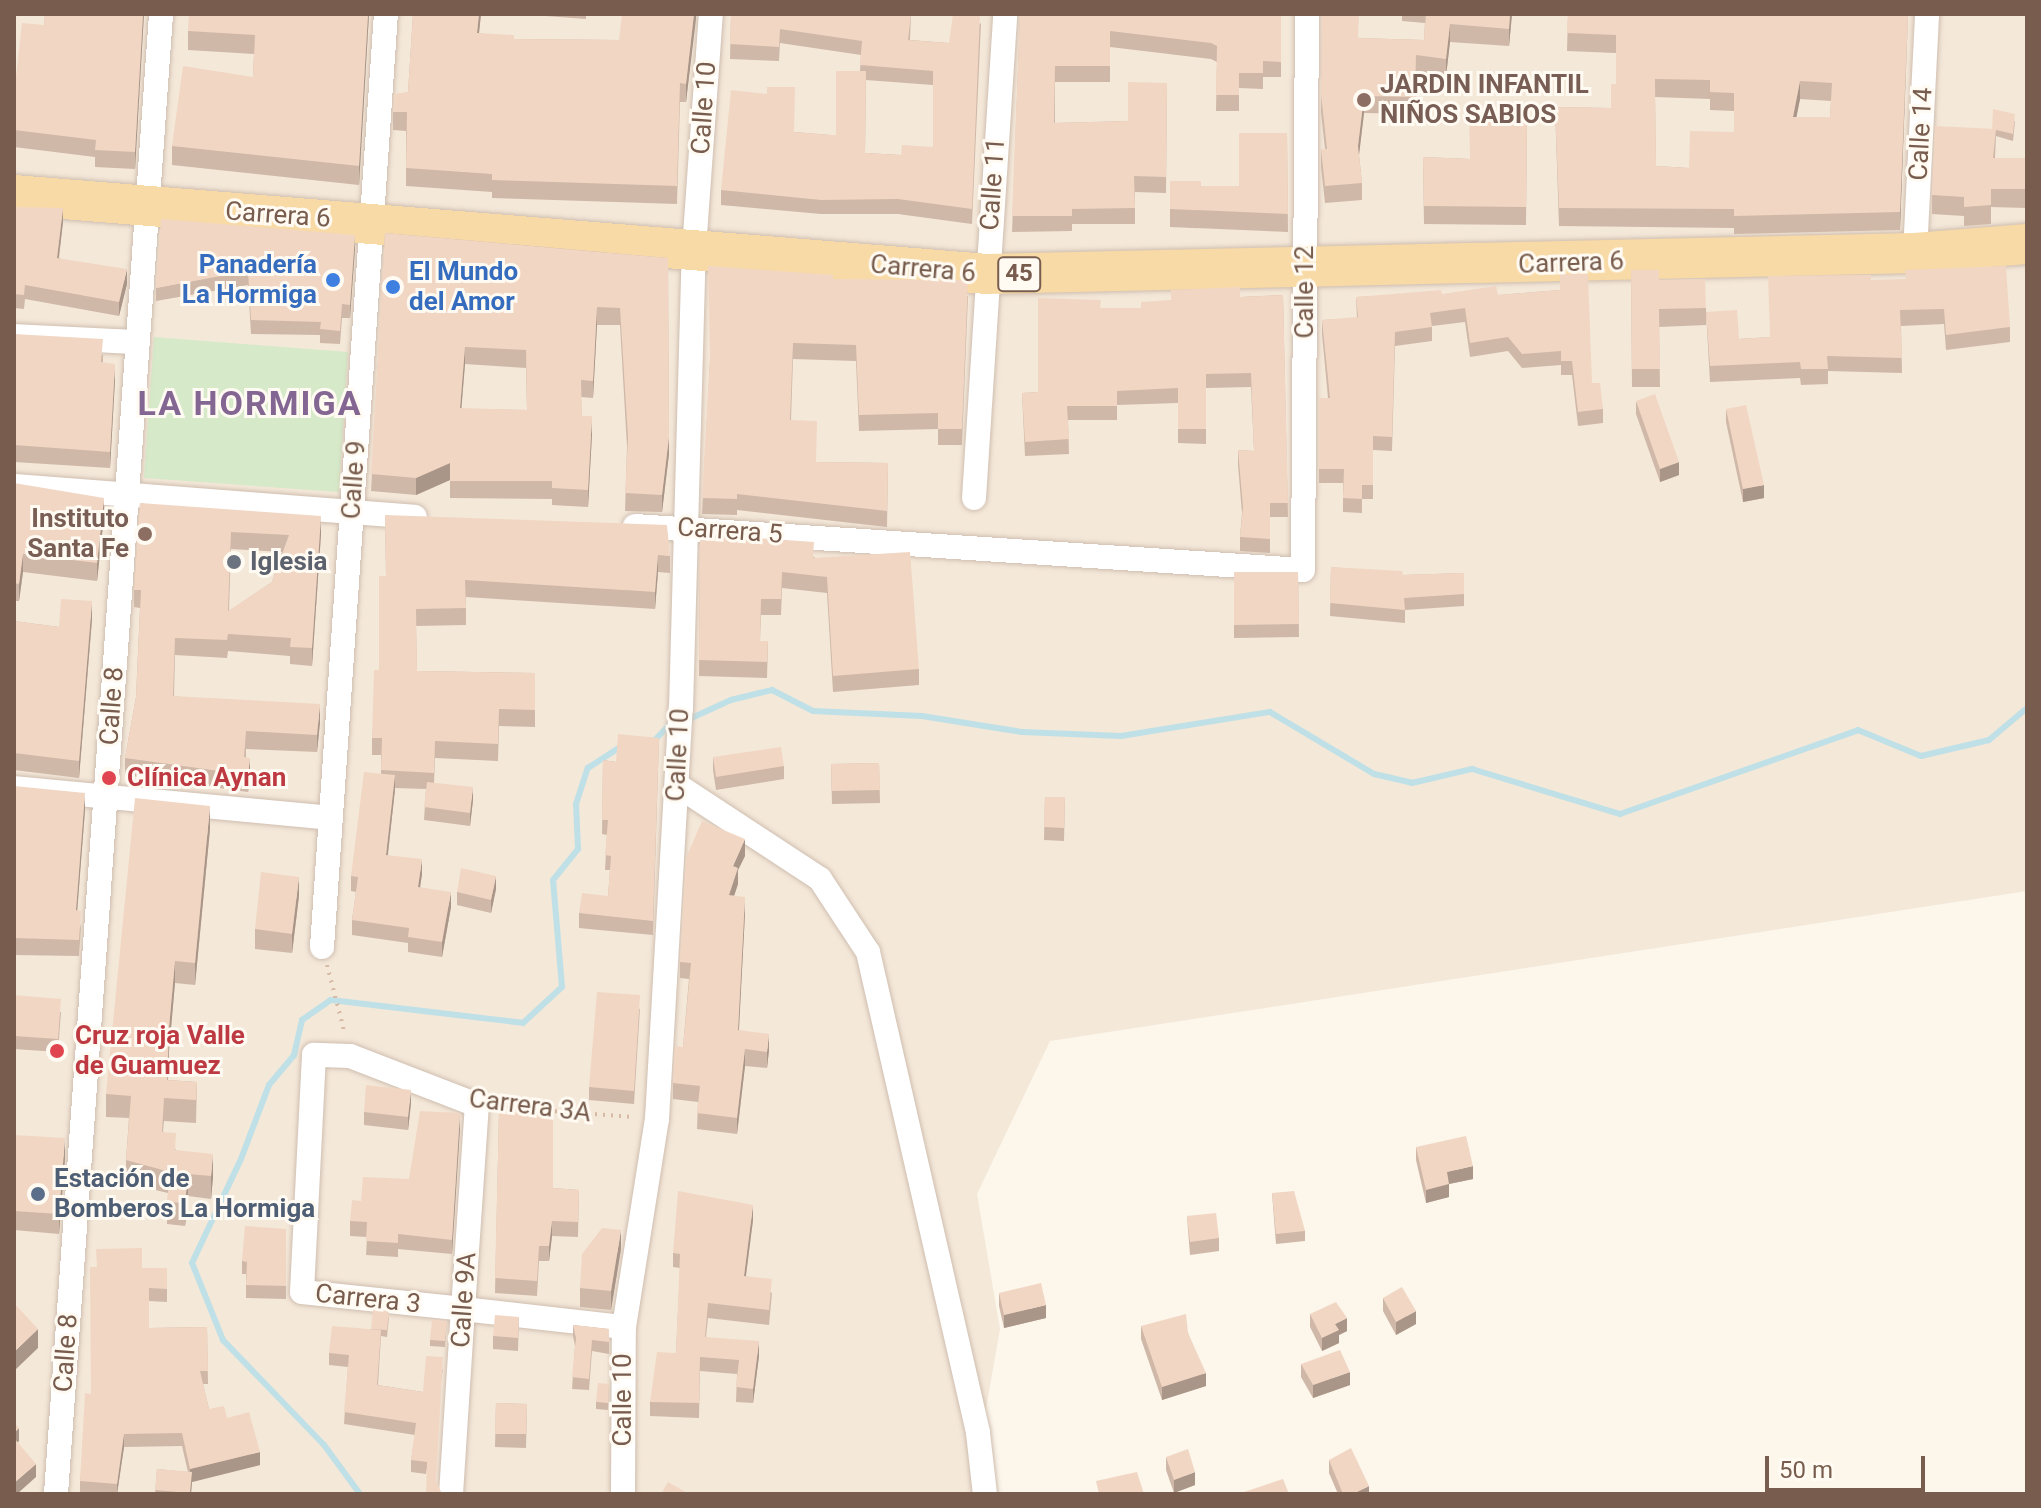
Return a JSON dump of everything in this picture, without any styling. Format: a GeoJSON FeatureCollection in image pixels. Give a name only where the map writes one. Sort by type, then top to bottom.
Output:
{"type":"FeatureCollection","features":[{"type":"Feature","properties":{"kind":"main road","name":"Carrera 6"},"geometry":{"type":"LineString","coordinates":[[14,195],[987,274],[1305,270],[1915,253],[2027,244]]}},
{"type":"Feature","properties":{"kind":"street","name":"Calle 8"},"geometry":{"type":"LineString","coordinates":[[56,1494],[161,14]]}},
{"type":"Feature","properties":{"kind":"street","name":"Calle 9"},"geometry":{"type":"LineString","coordinates":[[322,947],[386,14]]}},
{"type":"Feature","properties":{"kind":"street","name":"Calle 10"},"geometry":{"type":"LineString","coordinates":[[623,1494],[624,1327],[657,1119],[677,785],[694,249],[711,14]]}},
{"type":"Feature","properties":{"kind":"street","name":"Calle 11"},"geometry":{"type":"LineString","coordinates":[[974,498],[1005,14]]}},
{"type":"Feature","properties":{"kind":"street","name":"Calle 12"},"geometry":{"type":"LineString","coordinates":[[1303,570],[1307,14]]}},
{"type":"Feature","properties":{"kind":"street","name":"Calle 14"},"geometry":{"type":"LineString","coordinates":[[1915,253],[1927,14]]}},
{"type":"Feature","properties":{"kind":"street"},"geometry":{"type":"LineString","coordinates":[[14,336],[138,342]]}},
{"type":"Feature","properties":{"kind":"street"},"geometry":{"type":"LineString","coordinates":[[14,486],[351,514],[446,518]]}},
{"type":"Feature","properties":{"kind":"street","name":"Carrera 5"},"geometry":{"type":"LineString","coordinates":[[604,524],[1303,570]]}},
{"type":"Feature","properties":{"kind":"street"},"geometry":{"type":"LineString","coordinates":[[677,785],[820,879],[868,952],[978,1433],[985,1494]]}},
{"type":"Feature","properties":{"kind":"street"},"geometry":{"type":"LineString","coordinates":[[14,788],[331,818]]}},
{"type":"Feature","properties":{"kind":"street","name":"Carrera 3A"},"geometry":{"type":"LineString","coordinates":[[302,1292],[314,1055],[350,1056],[477,1105]]}},
{"type":"Feature","properties":{"kind":"street","name":"Calle 9A"},"geometry":{"type":"LineString","coordinates":[[451,1494],[477,1105]]}},
{"type":"Feature","properties":{"kind":"street","name":"Carrera 3"},"geometry":{"type":"LineString","coordinates":[[302,1292],[624,1327]]}},
{"type":"Feature","properties":{"kind":"path"},"geometry":{"type":"LineString","coordinates":[[322,947],[350,1056]]}},
{"type":"Feature","properties":{"kind":"path","name":"Carrera 3A"},"geometry":{"type":"LineString","coordinates":[[477,1105],[657,1119]]}},
{"type":"Feature","properties":{"kind":"shaded area"},"geometry":{"type":"Polygon","coordinates":[[[14,14],[2027,14],[2027,891],[1050,1041],[977,1194],[1000,1329],[971,1494],[14,1494],[14,14]]]}},
{"type":"Feature","properties":{"kind":"green space"},"geometry":{"type":"Polygon","coordinates":[[[154,337],[348,352],[339,492],[144,478],[154,337]]]}},
{"type":"Feature","properties":{"kind":"building"},"geometry":{"type":"Polygon","coordinates":[[[45,14],[143,14],[135,152],[95,150],[96,140],[14,130],[14,77],[22,23],[44,25],[45,14]]]}},
{"type":"Feature","properties":{"kind":"building"},"geometry":{"type":"Polygon","coordinates":[[[189,14],[368,14],[359,166],[172,146],[183,66],[253,77],[255,35],[188,31],[189,14]]]}},
{"type":"Feature","properties":{"kind":"building"},"geometry":{"type":"Polygon","coordinates":[[[413,14],[479,14],[477,33],[514,35],[514,39],[619,40],[622,14],[694,14],[686,84],[680,83],[677,186],[492,180],[492,174],[406,168],[407,112],[393,112],[394,94],[408,92],[413,14]]]}},
{"type":"Feature","properties":{"kind":"building"},"geometry":{"type":"Polygon","coordinates":[[[731,14],[911,14],[908,40],[949,43],[953,14],[980,14],[972,209],[898,199],[821,200],[721,190],[731,90],[767,94],[767,87],[795,87],[794,132],[836,135],[836,71],[866,71],[865,153],[901,155],[902,145],[933,147],[933,71],[860,65],[862,41],[780,29],[779,47],[730,44],[731,14]]]}},
{"type":"Feature","properties":{"kind":"building"},"geometry":{"type":"Polygon","coordinates":[[[1020,14],[1281,14],[1281,62],[1263,61],[1263,73],[1239,73],[1239,95],[1216,95],[1217,46],[1110,31],[1110,66],[1055,66],[1054,123],[1128,121],[1128,82],[1167,83],[1166,177],[1134,176],[1135,208],[1072,209],[1072,216],[1012,216],[1020,14]]]}},
{"type":"Feature","properties":{"kind":"building"},"geometry":{"type":"Polygon","coordinates":[[[1322,14],[1359,14],[1358,38],[1424,40],[1426,14],[1510,14],[1509,29],[1450,24],[1446,59],[1416,55],[1415,97],[1364,96],[1358,146],[1362,183],[1325,186],[1321,149],[1327,149],[1321,94],[1322,14]]]}},
{"type":"Feature","properties":{"kind":"building"},"geometry":{"type":"Polygon","coordinates":[[[1568,14],[1908,14],[1900,212],[1734,216],[1734,209],[1559,208],[1555,107],[1611,108],[1611,84],[1616,84],[1616,35],[1567,33],[1568,14]],[[1655,79],[1656,166],[1689,168],[1690,131],[1734,132],[1734,93],[1710,92],[1710,80],[1655,79]],[[1800,81],[1793,117],[1830,117],[1832,83],[1800,81]]]}},
{"type":"Feature","properties":{"kind":"building"},"geometry":{"type":"Polygon","coordinates":[[[1993,109],[2015,114],[2013,134],[1992,129],[1993,109]]]}},
{"type":"Feature","properties":{"kind":"building"},"geometry":{"type":"Polygon","coordinates":[[[1469,110],[1498,110],[1498,123],[1527,121],[1526,207],[1424,206],[1423,157],[1470,159],[1469,110]]]}},
{"type":"Feature","properties":{"kind":"building"},"geometry":{"type":"Polygon","coordinates":[[[1935,126],[1996,129],[1993,158],[2027,158],[2027,189],[1991,189],[1991,205],[1964,207],[1964,197],[1932,195],[1935,126]]]}},
{"type":"Feature","properties":{"kind":"building"},"geometry":{"type":"Polygon","coordinates":[[[1239,133],[1287,133],[1288,214],[1170,209],[1170,181],[1201,181],[1201,186],[1239,186],[1239,133]]]}},
{"type":"Feature","properties":{"kind":"building"},"geometry":{"type":"Polygon","coordinates":[[[14,207],[63,208],[57,258],[127,269],[119,302],[25,285],[24,295],[14,294],[14,207]]]}},
{"type":"Feature","properties":{"kind":"building"},"geometry":{"type":"Polygon","coordinates":[[[161,219],[355,235],[350,305],[342,304],[340,331],[320,329],[321,322],[251,320],[248,271],[156,288],[161,219]]]}},
{"type":"Feature","properties":{"kind":"building"},"geometry":{"type":"Polygon","coordinates":[[[385,233],[668,258],[669,437],[662,495],[625,493],[628,438],[620,308],[597,307],[593,381],[581,380],[582,416],[592,416],[588,490],[552,488],[552,481],[450,481],[450,463],[416,478],[371,474],[385,233]],[[465,347],[460,408],[527,410],[526,350],[465,347]]]}},
{"type":"Feature","properties":{"kind":"building"},"geometry":{"type":"Polygon","coordinates":[[[708,266],[833,275],[833,279],[968,280],[962,429],[938,429],[938,413],[859,415],[856,345],[793,343],[790,420],[817,421],[816,462],[888,463],[887,511],[737,494],[737,499],[702,498],[710,357],[708,266]]]}},
{"type":"Feature","properties":{"kind":"building"},"geometry":{"type":"Polygon","coordinates":[[[2006,266],[2010,327],[1946,335],[1944,309],[1900,310],[1902,358],[1827,356],[1828,369],[1801,369],[1800,362],[1710,366],[1706,312],[1737,310],[1739,339],[1770,337],[1768,276],[1871,275],[1871,280],[1906,279],[1905,270],[2006,266]]]}},
{"type":"Feature","properties":{"kind":"building"},"geometry":{"type":"Polygon","coordinates":[[[1631,270],[1659,270],[1659,280],[1705,279],[1706,308],[1659,309],[1660,369],[1632,369],[1631,270]]]}},
{"type":"Feature","properties":{"kind":"building"},"geometry":{"type":"Polygon","coordinates":[[[1560,274],[1588,274],[1592,383],[1600,383],[1603,409],[1578,412],[1572,361],[1561,361],[1561,351],[1522,354],[1508,337],[1470,343],[1465,308],[1430,313],[1432,327],[1395,332],[1392,437],[1373,436],[1373,485],[1362,485],[1362,499],[1343,498],[1344,469],[1319,469],[1319,398],[1330,398],[1322,320],[1358,317],[1356,297],[1441,290],[1442,294],[1496,286],[1498,295],[1560,290],[1560,274]]]}},
{"type":"Feature","properties":{"kind":"building"},"geometry":{"type":"Polygon","coordinates":[[[1240,287],[1240,297],[1283,295],[1288,503],[1270,503],[1270,539],[1240,537],[1243,507],[1238,450],[1254,451],[1251,373],[1206,374],[1206,429],[1178,429],[1178,388],[1117,391],[1117,406],[1067,406],[1069,439],[1025,442],[1022,393],[1038,392],[1038,298],[1101,300],[1100,308],[1141,308],[1141,302],[1171,300],[1171,290],[1240,287]]]}},
{"type":"Feature","properties":{"kind":"building"},"geometry":{"type":"Polygon","coordinates":[[[14,334],[103,339],[101,362],[115,364],[110,452],[14,445],[14,334]]]}},
{"type":"Feature","properties":{"kind":"building"},"geometry":{"type":"Polygon","coordinates":[[[1655,394],[1679,462],[1660,469],[1636,401],[1655,394]]]}},
{"type":"Feature","properties":{"kind":"building"},"geometry":{"type":"Polygon","coordinates":[[[1746,405],[1764,485],[1743,489],[1726,409],[1746,405]]]}},
{"type":"Feature","properties":{"kind":"building"},"geometry":{"type":"Polygon","coordinates":[[[14,483],[104,498],[97,563],[23,554],[19,584],[14,583],[14,483]]]}},
{"type":"Feature","properties":{"kind":"building"},"geometry":{"type":"Polygon","coordinates":[[[140,503],[321,516],[312,648],[290,647],[291,638],[228,634],[227,640],[175,638],[173,696],[320,704],[317,735],[246,731],[244,757],[250,758],[248,775],[125,758],[136,697],[141,590],[134,590],[140,503]],[[231,532],[228,611],[272,582],[289,535],[231,532]]]}},
{"type":"Feature","properties":{"kind":"building"},"geometry":{"type":"Polygon","coordinates":[[[385,515],[667,525],[670,556],[658,555],[655,592],[465,580],[466,608],[416,609],[417,671],[535,673],[535,710],[499,709],[498,744],[435,741],[434,773],[381,770],[382,738],[372,738],[374,670],[379,670],[379,576],[386,576],[385,515]]]}},
{"type":"Feature","properties":{"kind":"building"},"geometry":{"type":"Polygon","coordinates":[[[700,534],[814,542],[813,558],[910,552],[919,669],[833,676],[827,577],[782,572],[781,599],[761,599],[760,641],[768,641],[767,662],[699,660],[700,534]]]}},
{"type":"Feature","properties":{"kind":"building"},"geometry":{"type":"Polygon","coordinates":[[[1331,567],[1402,571],[1403,575],[1464,573],[1464,594],[1404,598],[1405,610],[1330,603],[1331,567]]]}},
{"type":"Feature","properties":{"kind":"building"},"geometry":{"type":"Polygon","coordinates":[[[1234,572],[1298,572],[1299,624],[1234,625],[1234,572]]]}},
{"type":"Feature","properties":{"kind":"building"},"geometry":{"type":"Polygon","coordinates":[[[61,599],[92,601],[79,761],[14,753],[14,621],[59,627],[61,599]]]}},
{"type":"Feature","properties":{"kind":"building"},"geometry":{"type":"Polygon","coordinates":[[[618,734],[659,738],[653,921],[579,913],[582,893],[608,896],[611,856],[605,855],[608,820],[602,820],[603,760],[616,762],[618,734]]]}},
{"type":"Feature","properties":{"kind":"building"},"geometry":{"type":"Polygon","coordinates":[[[781,747],[784,766],[716,777],[713,757],[781,747]]]}},
{"type":"Feature","properties":{"kind":"building"},"geometry":{"type":"Polygon","coordinates":[[[879,763],[880,790],[832,791],[831,764],[879,763]]]}},
{"type":"Feature","properties":{"kind":"building"},"geometry":{"type":"Polygon","coordinates":[[[364,772],[395,775],[386,855],[422,859],[418,887],[451,892],[442,942],[408,937],[409,928],[352,920],[358,877],[351,876],[364,772]]]}},
{"type":"Feature","properties":{"kind":"building"},"geometry":{"type":"Polygon","coordinates":[[[427,782],[473,787],[470,813],[424,807],[427,782]]]}},
{"type":"Feature","properties":{"kind":"building"},"geometry":{"type":"Polygon","coordinates":[[[14,786],[85,793],[76,910],[81,911],[79,940],[14,938],[14,786]]]}},
{"type":"Feature","properties":{"kind":"building"},"geometry":{"type":"Polygon","coordinates":[[[1045,797],[1065,797],[1064,828],[1044,827],[1045,797]]]}},
{"type":"Feature","properties":{"kind":"building"},"geometry":{"type":"Polygon","coordinates":[[[135,798],[210,806],[195,963],[175,961],[169,1028],[167,1080],[197,1082],[196,1100],[164,1098],[162,1132],[176,1133],[175,1150],[213,1154],[211,1176],[188,1174],[185,1203],[167,1202],[170,1172],[126,1160],[131,1096],[106,1094],[135,798]]]}},
{"type":"Feature","properties":{"kind":"building"},"geometry":{"type":"Polygon","coordinates":[[[702,821],[745,839],[733,866],[738,868],[729,895],[745,897],[738,1030],[769,1034],[767,1052],[745,1049],[737,1118],[697,1113],[700,1086],[673,1083],[675,1046],[683,1047],[691,963],[680,962],[686,858],[702,821]]]}},
{"type":"Feature","properties":{"kind":"building"},"geometry":{"type":"Polygon","coordinates":[[[461,868],[496,876],[491,900],[457,892],[461,868]]]}},
{"type":"Feature","properties":{"kind":"building"},"geometry":{"type":"Polygon","coordinates":[[[261,872],[299,877],[292,934],[255,929],[261,872]]]}},
{"type":"Feature","properties":{"kind":"building"},"geometry":{"type":"Polygon","coordinates":[[[597,992],[640,995],[634,1091],[589,1087],[597,992]]]}},
{"type":"Feature","properties":{"kind":"building"},"geometry":{"type":"Polygon","coordinates":[[[14,995],[61,999],[58,1039],[14,1036],[14,995]]]}},
{"type":"Feature","properties":{"kind":"building"},"geometry":{"type":"Polygon","coordinates":[[[366,1085],[411,1090],[408,1117],[364,1112],[366,1085]]]}},
{"type":"Feature","properties":{"kind":"building"},"geometry":{"type":"Polygon","coordinates":[[[420,1111],[460,1113],[452,1240],[398,1234],[398,1243],[366,1241],[367,1222],[350,1221],[352,1200],[361,1201],[363,1177],[409,1179],[420,1111]]]}},
{"type":"Feature","properties":{"kind":"building"},"geometry":{"type":"Polygon","coordinates":[[[499,1112],[553,1114],[553,1188],[579,1190],[578,1222],[552,1221],[549,1246],[539,1246],[537,1281],[495,1278],[499,1112]]]}},
{"type":"Feature","properties":{"kind":"building","name":"Estación de Bomberos La Hormiga"},"geometry":{"type":"Polygon","coordinates":[[[14,1135],[65,1138],[59,1214],[14,1211],[14,1135]]]}},
{"type":"Feature","properties":{"kind":"building"},"geometry":{"type":"Polygon","coordinates":[[[1466,1136],[1473,1166],[1447,1172],[1449,1184],[1426,1190],[1416,1147],[1466,1136]]]}},
{"type":"Feature","properties":{"kind":"building"},"geometry":{"type":"Polygon","coordinates":[[[678,1191],[753,1205],[744,1276],[772,1279],[769,1310],[708,1303],[705,1337],[759,1341],[753,1389],[736,1387],[739,1360],[700,1357],[699,1403],[650,1402],[657,1352],[676,1353],[680,1254],[673,1253],[678,1191]]]}},
{"type":"Feature","properties":{"kind":"building"},"geometry":{"type":"Polygon","coordinates":[[[1294,1191],[1305,1231],[1276,1234],[1272,1193],[1294,1191]]]}},
{"type":"Feature","properties":{"kind":"building"},"geometry":{"type":"Polygon","coordinates":[[[1216,1213],[1219,1238],[1190,1242],[1187,1216],[1216,1213]]]}},
{"type":"Feature","properties":{"kind":"building"},"geometry":{"type":"Polygon","coordinates":[[[245,1226],[286,1229],[286,1286],[246,1285],[247,1262],[242,1261],[245,1226]]]}},
{"type":"Feature","properties":{"kind":"building"},"geometry":{"type":"Polygon","coordinates":[[[602,1228],[621,1230],[611,1291],[580,1288],[582,1254],[602,1228]]]}},
{"type":"Feature","properties":{"kind":"building"},"geometry":{"type":"Polygon","coordinates":[[[142,1248],[142,1268],[167,1268],[167,1289],[149,1288],[149,1328],[207,1327],[208,1371],[200,1371],[209,1409],[224,1406],[227,1418],[249,1412],[260,1452],[190,1469],[182,1433],[124,1434],[117,1484],[80,1481],[85,1393],[91,1394],[90,1267],[97,1267],[96,1249],[142,1248]]]}},
{"type":"Feature","properties":{"kind":"building"},"geometry":{"type":"Polygon","coordinates":[[[1041,1283],[1046,1305],[1004,1315],[999,1293],[1041,1283]]]}},
{"type":"Feature","properties":{"kind":"building"},"geometry":{"type":"Polygon","coordinates":[[[1402,1287],[1416,1311],[1396,1322],[1383,1298],[1402,1287]]]}},
{"type":"Feature","properties":{"kind":"building"},"geometry":{"type":"Polygon","coordinates":[[[1336,1302],[1347,1318],[1335,1324],[1339,1330],[1322,1338],[1310,1314],[1336,1302]]]}},
{"type":"Feature","properties":{"kind":"building"},"geometry":{"type":"Polygon","coordinates":[[[14,1303],[38,1329],[14,1352],[14,1303]]]}},
{"type":"Feature","properties":{"kind":"building"},"geometry":{"type":"Polygon","coordinates":[[[373,1309],[389,1311],[387,1330],[371,1329],[373,1309]]]}},
{"type":"Feature","properties":{"kind":"building"},"geometry":{"type":"Polygon","coordinates":[[[1186,1314],[1188,1333],[1206,1373],[1162,1387],[1141,1326],[1186,1314]]]}},
{"type":"Feature","properties":{"kind":"building"},"geometry":{"type":"Polygon","coordinates":[[[495,1315],[519,1317],[518,1338],[493,1336],[495,1315]]]}},
{"type":"Feature","properties":{"kind":"building"},"geometry":{"type":"Polygon","coordinates":[[[432,1320],[447,1321],[445,1341],[430,1340],[432,1320]]]}},
{"type":"Feature","properties":{"kind":"building"},"geometry":{"type":"Polygon","coordinates":[[[573,1325],[609,1329],[609,1342],[592,1340],[589,1379],[572,1377],[576,1338],[573,1325]]]}},
{"type":"Feature","properties":{"kind":"building"},"geometry":{"type":"Polygon","coordinates":[[[332,1326],[381,1330],[377,1385],[423,1392],[426,1356],[443,1357],[436,1481],[442,1494],[426,1494],[427,1462],[411,1460],[416,1423],[344,1412],[349,1355],[329,1353],[332,1326]]]}},
{"type":"Feature","properties":{"kind":"building"},"geometry":{"type":"Polygon","coordinates":[[[1340,1350],[1350,1372],[1313,1385],[1301,1364],[1340,1350]]]}},
{"type":"Feature","properties":{"kind":"building"},"geometry":{"type":"Polygon","coordinates":[[[598,1383],[609,1384],[608,1403],[596,1402],[598,1383]]]}},
{"type":"Feature","properties":{"kind":"building"},"geometry":{"type":"Polygon","coordinates":[[[496,1403],[527,1404],[526,1434],[495,1434],[496,1403]]]}},
{"type":"Feature","properties":{"kind":"building"},"geometry":{"type":"Polygon","coordinates":[[[14,1438],[36,1464],[14,1483],[14,1438]]]}},
{"type":"Feature","properties":{"kind":"building"},"geometry":{"type":"Polygon","coordinates":[[[1351,1448],[1369,1486],[1353,1494],[1343,1494],[1329,1460],[1351,1448]]]}},
{"type":"Feature","properties":{"kind":"building"},"geometry":{"type":"Polygon","coordinates":[[[1188,1449],[1195,1472],[1174,1480],[1166,1457],[1188,1449]]]}},
{"type":"Feature","properties":{"kind":"building"},"geometry":{"type":"Polygon","coordinates":[[[157,1469],[192,1472],[190,1493],[155,1490],[157,1469]]]}},
{"type":"Feature","properties":{"kind":"building"},"geometry":{"type":"Polygon","coordinates":[[[1137,1472],[1144,1494],[1099,1494],[1096,1481],[1137,1472]]]}},
{"type":"Feature","properties":{"kind":"building"},"geometry":{"type":"Polygon","coordinates":[[[1283,1479],[1289,1494],[1238,1494],[1283,1479]]]}},
{"type":"Feature","properties":{"kind":"building"},"geometry":{"type":"Polygon","coordinates":[[[668,1482],[689,1494],[661,1494],[668,1482]]]}},
{"type":"Feature","properties":{"kind":"waterway"},"geometry":{"type":"LineString","coordinates":[[685,721],[731,700],[772,690],[813,711],[922,716],[1022,732],[1121,736],[1270,712],[1374,774],[1412,783],[1472,769],[1620,814],[1858,730],[1921,756],[1989,740],[2027,708]]}},
{"type":"Feature","properties":{"kind":"waterway"},"geometry":{"type":"LineString","coordinates":[[654,741],[670,724]]}},
{"type":"Feature","properties":{"kind":"waterway"},"geometry":{"type":"LineString","coordinates":[[360,1494],[324,1445],[223,1340],[192,1263],[241,1159],[269,1085],[294,1055],[302,1020],[331,1000],[523,1023],[562,987],[553,880],[578,849],[576,804],[588,768],[623,745]]}},
{"type":"Feature","properties":{"kind":"place","name":"JARDIN INFANTIL NIÑOS SABIOS"},"geometry":{"type":"Point","coordinates":[1364,100]}},
{"type":"Feature","properties":{"kind":"place","name":"Panadería La Hormiga"},"geometry":{"type":"Point","coordinates":[333,280]}},
{"type":"Feature","properties":{"kind":"place","name":"El Mundo del Amor"},"geometry":{"type":"Point","coordinates":[393,287]}},
{"type":"Feature","properties":{"kind":"place","name":"Instituto Santa Fe"},"geometry":{"type":"Point","coordinates":[145,534]}},
{"type":"Feature","properties":{"kind":"place","name":"Iglesia"},"geometry":{"type":"Point","coordinates":[234,562]}},
{"type":"Feature","properties":{"kind":"place","name":"Clínica Aynan"},"geometry":{"type":"Point","coordinates":[109,778]}},
{"type":"Feature","properties":{"kind":"place","name":"Cruz roja Valle de Guamuez"},"geometry":{"type":"Point","coordinates":[57,1051]}},
{"type":"Feature","properties":{"kind":"place","name":"Estación de Bomberos La Hormiga"},"geometry":{"type":"Point","coordinates":[38,1194]}},
{"type":"Feature","properties":{"kind":"district","name":"LA HORMIGA"},"geometry":{"type":"Point","coordinates":[250,404]}}]}
